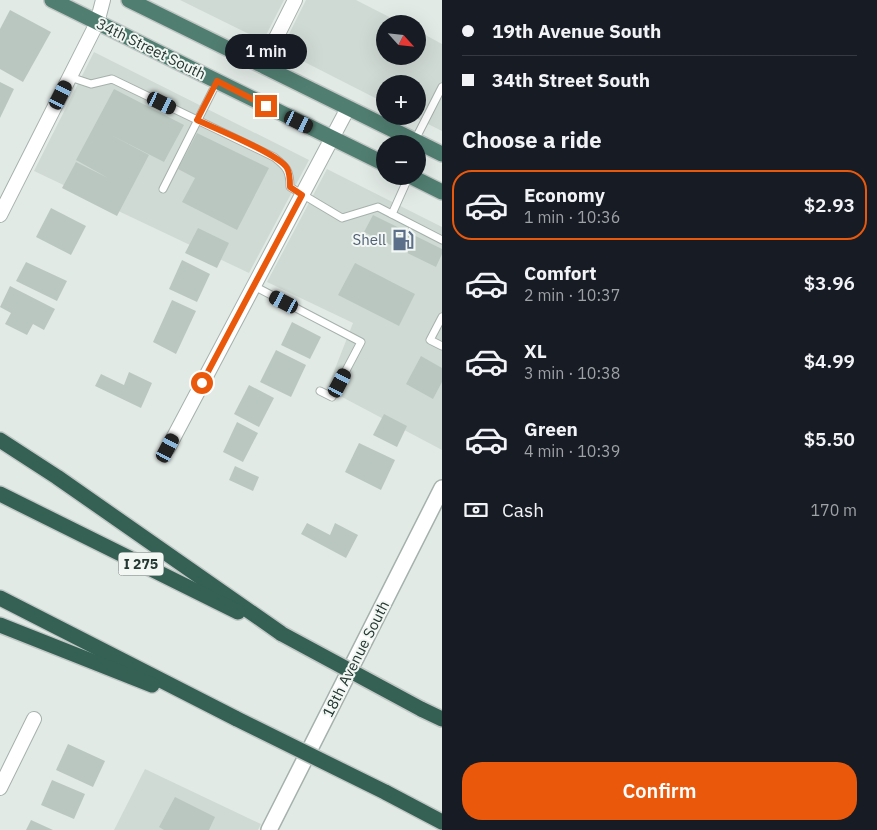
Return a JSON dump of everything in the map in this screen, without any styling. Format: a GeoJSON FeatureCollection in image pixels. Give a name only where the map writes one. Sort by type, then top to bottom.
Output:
{"type":"FeatureCollection","features":[{"type":"Feature","properties":{"kind":"highway","name":"34th Street South"},"geometry":{"type":"LineString","coordinates":[[52,0],[376,160]]}},
{"type":"Feature","properties":{"kind":"highway"},"geometry":{"type":"LineString","coordinates":[[129,0],[403,135]]}},
{"type":"Feature","properties":{"kind":"highway"},"geometry":{"type":"LineString","coordinates":[[426,146],[442,154]]}},
{"type":"Feature","properties":{"kind":"highway"},"geometry":{"type":"LineString","coordinates":[[426,184],[442,192]]}},
{"type":"Feature","properties":{"kind":"highway"},"geometry":{"type":"LineString","coordinates":[[0,440],[58,477],[282,634]]}},
{"type":"Feature","properties":{"kind":"highway","name":"I 275"},"geometry":{"type":"LineString","coordinates":[[0,494],[282,634],[442,719]]}},
{"type":"Feature","properties":{"kind":"highway"},"geometry":{"type":"LineString","coordinates":[[0,598],[442,822]]}},
{"type":"Feature","properties":{"kind":"highway"},"geometry":{"type":"LineString","coordinates":[[0,625],[237,719]]}},
{"type":"Feature","properties":{"kind":"street"},"geometry":{"type":"LineString","coordinates":[[0,216],[97,22],[103,0]]}},
{"type":"Feature","properties":{"kind":"street"},"geometry":{"type":"LineString","coordinates":[[262,66],[295,0]]}},
{"type":"Feature","properties":{"kind":"street"},"geometry":{"type":"LineString","coordinates":[[168,448],[348,108]]}},
{"type":"Feature","properties":{"kind":"street","name":"18th Avenue South"},"geometry":{"type":"LineString","coordinates":[[269,830],[442,488]]}},
{"type":"Feature","properties":{"kind":"street"},"geometry":{"type":"LineString","coordinates":[[0,788],[34,719]]}},
{"type":"Feature","properties":{"kind":"lane"},"geometry":{"type":"LineString","coordinates":[[70,77],[91,84],[112,79],[274,157],[286,166],[290,177],[290,187],[342,218],[378,207],[442,240]]}},
{"type":"Feature","properties":{"kind":"lane"},"geometry":{"type":"LineString","coordinates":[[163,189],[217,81]]}},
{"type":"Feature","properties":{"kind":"lane"},"geometry":{"type":"LineString","coordinates":[[418,135],[442,87]]}},
{"type":"Feature","properties":{"kind":"lane"},"geometry":{"type":"LineString","coordinates":[[392,214],[406,185]]}},
{"type":"Feature","properties":{"kind":"lane"},"geometry":{"type":"LineString","coordinates":[[254,286],[361,342],[332,397],[320,391]]}},
{"type":"Feature","properties":{"kind":"lane"},"geometry":{"type":"LineString","coordinates":[[442,317],[430,340],[442,346]]}},
{"type":"Feature","properties":{"kind":"shaded area"},"geometry":{"type":"Polygon","coordinates":[[[180,0],[284,0],[263,41],[180,0]]]}},
{"type":"Feature","properties":{"kind":"shaded area"},"geometry":{"type":"Polygon","coordinates":[[[306,0],[356,0],[385,15],[376,15],[376,65],[426,65],[426,35],[442,44],[442,131],[426,123],[426,75],[376,75],[376,98],[281,50],[306,0]]]}},
{"type":"Feature","properties":{"kind":"shaded area"},"geometry":{"type":"Polygon","coordinates":[[[94,52],[309,160],[249,273],[34,171],[94,52]]]}},
{"type":"Feature","properties":{"kind":"shaded area"},"geometry":{"type":"Polygon","coordinates":[[[327,169],[442,227],[442,450],[327,389],[353,323],[267,282],[327,169]]]}},
{"type":"Feature","properties":{"kind":"shaded area"},"geometry":{"type":"Polygon","coordinates":[[[145,769],[261,824],[258,830],[114,830],[145,769]]]}},
{"type":"Feature","properties":{"kind":"building"},"geometry":{"type":"Polygon","coordinates":[[[10,10],[51,32],[23,82],[0,69],[0,29],[10,10]]]}},
{"type":"Feature","properties":{"kind":"building"},"geometry":{"type":"Polygon","coordinates":[[[0,82],[14,89],[0,118],[0,82]]]}},
{"type":"Feature","properties":{"kind":"building"},"geometry":{"type":"Polygon","coordinates":[[[114,89],[184,125],[164,162],[111,135],[149,155],[117,216],[62,188],[76,162],[108,178],[76,160],[114,89]]]}},
{"type":"Feature","properties":{"kind":"building"},"geometry":{"type":"Polygon","coordinates":[[[197,133],[269,168],[237,230],[182,202],[195,178],[178,169],[197,133]]]}},
{"type":"Feature","properties":{"kind":"building"},"geometry":{"type":"Polygon","coordinates":[[[51,208],[86,226],[71,255],[36,237],[51,208]]]}},
{"type":"Feature","properties":{"kind":"building","name":"Shell"},"geometry":{"type":"Polygon","coordinates":[[[373,215],[442,249],[442,254],[436,267],[364,232],[373,215]]]}},
{"type":"Feature","properties":{"kind":"building"},"geometry":{"type":"Polygon","coordinates":[[[198,228],[229,243],[217,268],[185,253],[198,228]]]}},
{"type":"Feature","properties":{"kind":"building"},"geometry":{"type":"Polygon","coordinates":[[[182,260],[210,274],[197,302],[169,289],[182,260]]]}},
{"type":"Feature","properties":{"kind":"building"},"geometry":{"type":"Polygon","coordinates":[[[26,262],[67,281],[57,301],[16,281],[26,262]]]}},
{"type":"Feature","properties":{"kind":"building"},"geometry":{"type":"Polygon","coordinates":[[[355,263],[415,294],[399,326],[338,295],[355,263]]]}},
{"type":"Feature","properties":{"kind":"building"},"geometry":{"type":"Polygon","coordinates":[[[10,286],[55,309],[44,330],[33,324],[27,335],[5,324],[11,313],[0,307],[10,286]]]}},
{"type":"Feature","properties":{"kind":"building"},"geometry":{"type":"Polygon","coordinates":[[[172,300],[196,311],[176,354],[153,342],[172,300]]]}},
{"type":"Feature","properties":{"kind":"building"},"geometry":{"type":"Polygon","coordinates":[[[292,322],[321,337],[310,359],[281,345],[292,322]]]}},
{"type":"Feature","properties":{"kind":"building"},"geometry":{"type":"Polygon","coordinates":[[[276,350],[306,365],[291,397],[260,382],[276,350]]]}},
{"type":"Feature","properties":{"kind":"building"},"geometry":{"type":"Polygon","coordinates":[[[421,356],[442,368],[442,382],[433,399],[406,384],[421,356]]]}},
{"type":"Feature","properties":{"kind":"building"},"geometry":{"type":"Polygon","coordinates":[[[129,372],[152,383],[141,408],[95,386],[101,374],[124,385],[129,372]]]}},
{"type":"Feature","properties":{"kind":"building"},"geometry":{"type":"Polygon","coordinates":[[[249,385],[274,398],[259,427],[234,414],[249,385]]]}},
{"type":"Feature","properties":{"kind":"building"},"geometry":{"type":"Polygon","coordinates":[[[384,414],[407,426],[397,447],[373,435],[384,414]]]}},
{"type":"Feature","properties":{"kind":"building"},"geometry":{"type":"Polygon","coordinates":[[[237,422],[258,433],[243,462],[223,452],[237,422]]]}},
{"type":"Feature","properties":{"kind":"building"},"geometry":{"type":"Polygon","coordinates":[[[359,443],[395,460],[381,490],[345,472],[359,443]]]}},
{"type":"Feature","properties":{"kind":"building"},"geometry":{"type":"Polygon","coordinates":[[[235,466],[259,477],[253,491],[229,480],[235,466]]]}},
{"type":"Feature","properties":{"kind":"building"},"geometry":{"type":"Polygon","coordinates":[[[307,523],[330,535],[335,523],[358,535],[346,558],[301,534],[307,523]]]}},
{"type":"Feature","properties":{"kind":"building"},"geometry":{"type":"Polygon","coordinates":[[[68,744],[105,761],[93,787],[56,770],[68,744]]]}},
{"type":"Feature","properties":{"kind":"building"},"geometry":{"type":"Polygon","coordinates":[[[52,780],[85,794],[74,819],[41,805],[52,780]]]}},
{"type":"Feature","properties":{"kind":"building"},"geometry":{"type":"Polygon","coordinates":[[[175,797],[215,817],[209,830],[164,830],[159,827],[175,797]]]}},
{"type":"Feature","properties":{"kind":"building"},"geometry":{"type":"Polygon","coordinates":[[[31,820],[53,830],[26,830],[31,820]]]}},
{"type":"Feature","properties":{"kind":"place","name":"Shell"},"geometry":{"type":"Point","coordinates":[403,240]}},
{"type":"Feature","properties":{"kind":"route"},"geometry":{"type":"LineString","coordinates":[[202,383],[302,195],[290,187],[290,177],[286,166],[274,157],[197,120],[217,81],[266,106]]}}]}
